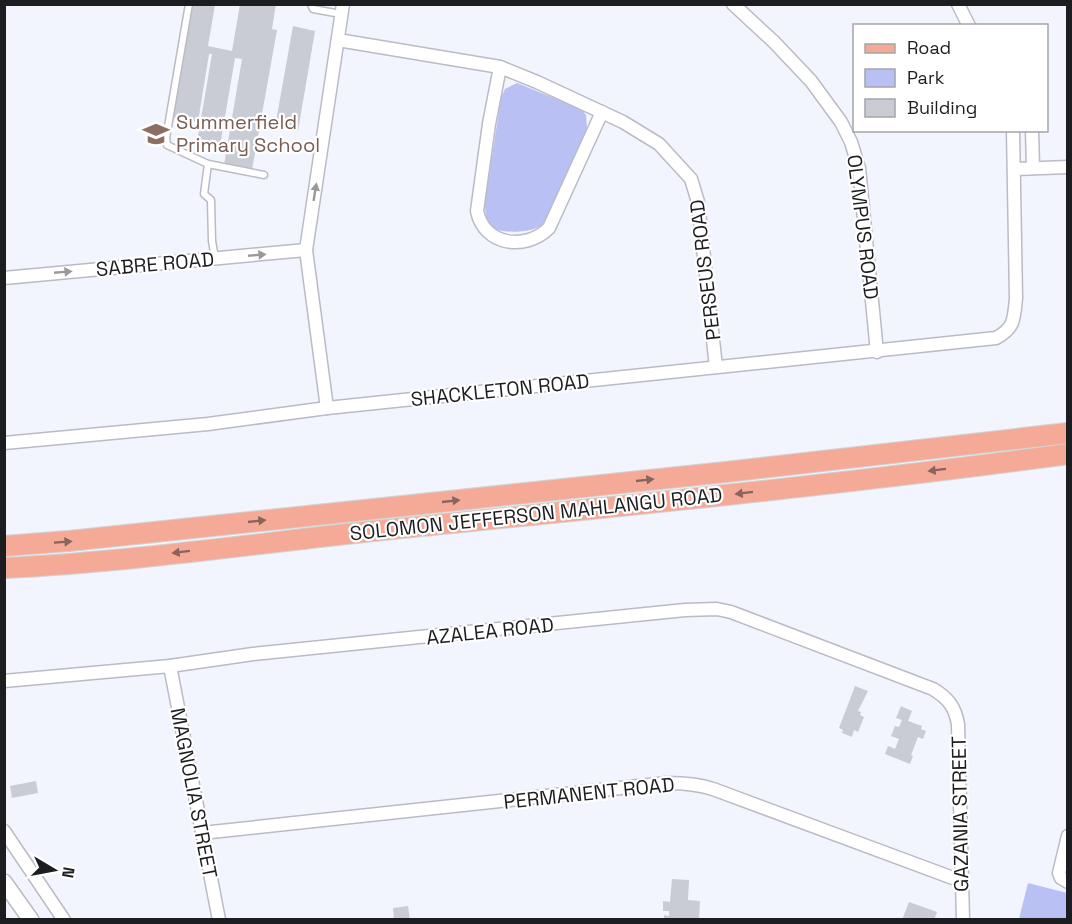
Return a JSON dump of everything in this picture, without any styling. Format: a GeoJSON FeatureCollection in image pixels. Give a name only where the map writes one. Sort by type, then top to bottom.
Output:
{"type":"FeatureCollection","features":[{"type":"Feature","properties":{"kind":"main road","name":"SOLOMON JEFFERSON MAHLANGU ROAD"},"geometry":{"type":"LineString","coordinates":[[4,546],[726,472],[1068,433]]}},
{"type":"Feature","properties":{"kind":"main road","name":"SOLOMON JEFFERSON MAHLANGU ROAD"},"geometry":{"type":"LineString","coordinates":[[4,568],[67,565],[647,504],[1068,454]]}},
{"type":"Feature","properties":{"kind":"main road"},"geometry":{"type":"LineString","coordinates":[[4,579],[67,565]]}},
{"type":"Feature","properties":{"kind":"street","name":"OLYMPUS ROAD"},"geometry":{"type":"LineString","coordinates":[[733,4],[811,81],[841,122],[851,142],[859,168],[877,352]]}},
{"type":"Feature","properties":{"kind":"street"},"geometry":{"type":"LineString","coordinates":[[958,4],[968,24]]}},
{"type":"Feature","properties":{"kind":"street"},"geometry":{"type":"LineString","coordinates":[[327,408],[306,250],[342,9]]}},
{"type":"Feature","properties":{"kind":"street","name":"PERSEUS ROAD"},"geometry":{"type":"LineString","coordinates":[[339,40],[500,67],[623,122],[659,144],[691,179],[698,202],[716,367]]}},
{"type":"Feature","properties":{"kind":"street"},"geometry":{"type":"LineString","coordinates":[[500,67],[489,124],[477,211],[485,231],[503,242],[521,242],[536,238],[549,228],[602,112]]}},
{"type":"Feature","properties":{"kind":"street"},"geometry":{"type":"LineString","coordinates":[[1013,132],[1014,169],[1068,167]]}},
{"type":"Feature","properties":{"kind":"street"},"geometry":{"type":"LineString","coordinates":[[1032,132],[1033,167]]}},
{"type":"Feature","properties":{"kind":"street","name":"SHACKLETON ROAD"},"geometry":{"type":"LineString","coordinates":[[4,443],[208,424],[327,408],[996,338],[1007,332],[1014,313],[1014,169]]}},
{"type":"Feature","properties":{"kind":"street","name":"SABRE ROAD"},"geometry":{"type":"LineString","coordinates":[[4,278],[306,250]]}},
{"type":"Feature","properties":{"kind":"street","name":"AZALEA ROAD"},"geometry":{"type":"LineString","coordinates":[[4,681],[170,666],[253,654],[685,610],[717,609],[748,618],[933,689],[947,698],[954,709]]}},
{"type":"Feature","properties":{"kind":"street","name":"MAGNOLIA STREET"},"geometry":{"type":"LineString","coordinates":[[170,666],[219,920]]}},
{"type":"Feature","properties":{"kind":"street","name":"GAZANIA STREET"},"geometry":{"type":"LineString","coordinates":[[954,709],[960,741],[963,920]]}},
{"type":"Feature","properties":{"kind":"street","name":"PERMANENT ROAD"},"geometry":{"type":"LineString","coordinates":[[202,833],[683,783],[713,789],[961,881]]}},
{"type":"Feature","properties":{"kind":"street"},"geometry":{"type":"LineString","coordinates":[[4,831],[64,920]]}},
{"type":"Feature","properties":{"kind":"street"},"geometry":{"type":"LineString","coordinates":[[1068,836],[1059,873],[1061,878],[1068,882]]}},
{"type":"Feature","properties":{"kind":"street"},"geometry":{"type":"LineString","coordinates":[[4,882],[31,920]]}},
{"type":"Feature","properties":{"kind":"lane"},"geometry":{"type":"LineString","coordinates":[[189,4],[166,138],[167,145],[208,164],[264,175]]}},
{"type":"Feature","properties":{"kind":"lane"},"geometry":{"type":"LineString","coordinates":[[311,4],[313,9],[342,9]]}},
{"type":"Feature","properties":{"kind":"lane"},"geometry":{"type":"LineString","coordinates":[[208,164],[204,194],[211,200],[212,241],[215,258]]}},
{"type":"Feature","properties":{"kind":"lane"},"geometry":{"type":"LineString","coordinates":[[1020,460],[1068,461]]}},
{"type":"Feature","properties":{"kind":"green space"},"geometry":{"type":"Polygon","coordinates":[[[517,83],[581,109],[586,115],[587,130],[542,225],[531,230],[506,232],[489,225],[485,202],[501,98],[505,89],[517,83]]]}},
{"type":"Feature","properties":{"kind":"green space"},"geometry":{"type":"Polygon","coordinates":[[[1028,883],[1067,893],[1067,919],[1019,919],[1028,883]]]}},
{"type":"Feature","properties":{"kind":"building"},"geometry":{"type":"Polygon","coordinates":[[[240,4],[276,4],[272,29],[277,30],[252,170],[224,165],[242,59],[235,58],[220,146],[197,142],[212,54],[209,54],[198,122],[172,118],[193,5],[215,5],[208,46],[232,51],[240,4]]]}},
{"type":"Feature","properties":{"kind":"building"},"geometry":{"type":"Polygon","coordinates":[[[293,26],[315,31],[298,131],[275,127],[293,26]]]}},
{"type":"Feature","properties":{"kind":"building"},"geometry":{"type":"Polygon","coordinates":[[[855,686],[868,691],[858,711],[864,717],[858,732],[854,730],[852,737],[842,733],[843,730],[839,728],[855,686]]]}},
{"type":"Feature","properties":{"kind":"building"},"geometry":{"type":"Polygon","coordinates":[[[901,706],[912,711],[908,721],[922,726],[921,729],[926,731],[923,739],[918,737],[910,764],[885,754],[888,746],[895,749],[899,739],[891,736],[895,726],[899,727],[902,720],[896,718],[901,706]]]}},
{"type":"Feature","properties":{"kind":"building"},"geometry":{"type":"Polygon","coordinates":[[[36,781],[38,793],[12,798],[10,786],[36,781]]]}},
{"type":"Feature","properties":{"kind":"building"},"geometry":{"type":"Polygon","coordinates":[[[672,879],[689,880],[688,900],[700,901],[699,919],[664,920],[664,915],[669,916],[669,911],[663,911],[663,901],[670,902],[672,879]]]}},
{"type":"Feature","properties":{"kind":"building"},"geometry":{"type":"Polygon","coordinates":[[[909,902],[937,912],[934,920],[902,920],[909,902]]]}},
{"type":"Feature","properties":{"kind":"building"},"geometry":{"type":"Polygon","coordinates":[[[408,906],[410,920],[394,920],[393,908],[408,906]]]}},
{"type":"Feature","properties":{"kind":"place","name":"Summerfield Primary School"},"geometry":{"type":"Point","coordinates":[156,134]}}]}
